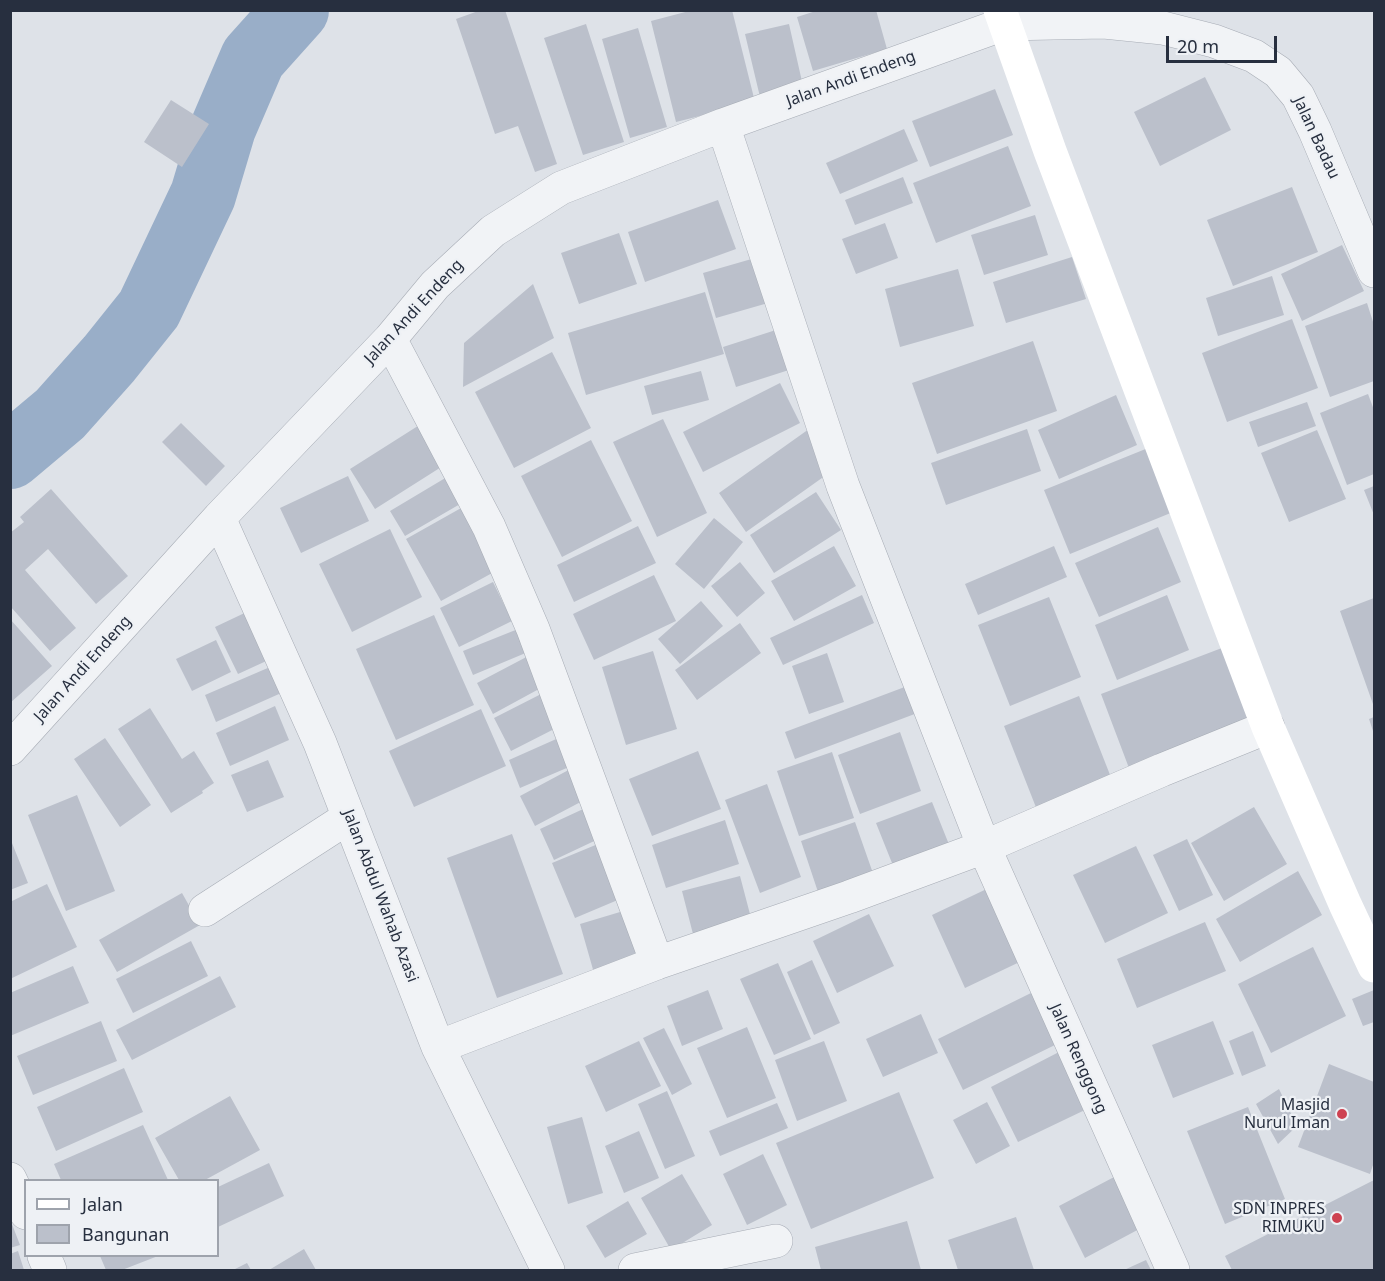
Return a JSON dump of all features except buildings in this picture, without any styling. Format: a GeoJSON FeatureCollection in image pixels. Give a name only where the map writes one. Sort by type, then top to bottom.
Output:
{"type":"FeatureCollection","features":[{"type":"Feature","properties":{"kind":"main road"},"geometry":{"type":"LineString","coordinates":[[1002,17],[1268,727],[1374,966]]}},
{"type":"Feature","properties":{"kind":"street","name":"Jalan Andi Endeng"},"geometry":{"type":"LineString","coordinates":[[10,749],[219,518],[390,339],[435,285],[494,231],[561,188],[1002,17]]}},
{"type":"Feature","properties":{"kind":"street","name":"Jalan Badau"},"geometry":{"type":"LineString","coordinates":[[1002,17],[1104,22],[1163,28],[1215,41],[1254,56],[1278,72],[1298,96],[1315,131],[1374,271]]}},
{"type":"Feature","properties":{"kind":"street","name":"Jalan Renggong"},"geometry":{"type":"LineString","coordinates":[[723,125],[843,486],[984,847],[1173,1270]]}},
{"type":"Feature","properties":{"kind":"street"},"geometry":{"type":"LineString","coordinates":[[390,339],[489,527],[516,588],[657,963]]}},
{"type":"Feature","properties":{"kind":"street","name":"Jalan Abdul Wahab Azasi"},"geometry":{"type":"LineString","coordinates":[[219,518],[320,743],[438,1047],[548,1270]]}},
{"type":"Feature","properties":{"kind":"street"},"geometry":{"type":"LineString","coordinates":[[438,1047],[657,963],[849,897],[984,847],[1161,770],[1268,727]]}},
{"type":"Feature","properties":{"kind":"street"},"geometry":{"type":"LineString","coordinates":[[205,910],[349,817]]}},
{"type":"Feature","properties":{"kind":"street"},"geometry":{"type":"LineString","coordinates":[[10,1179],[24,1209]]}},
{"type":"Feature","properties":{"kind":"street"},"geometry":{"type":"LineString","coordinates":[[635,1270],[776,1241]]}},
{"type":"Feature","properties":{"kind":"waterway"},"geometry":{"type":"LineString","coordinates":[[10,456],[60,414],[109,359],[149,309],[203,195],[223,128],[253,58],[296,10]]}},
{"type":"Feature","properties":{"kind":"place","name":"Masjid Nurul Iman"},"geometry":{"type":"Point","coordinates":[1342,1114]}},
{"type":"Feature","properties":{"kind":"place","name":"SDN INPRES RIMUKU"},"geometry":{"type":"Point","coordinates":[1337,1218]}}]}
